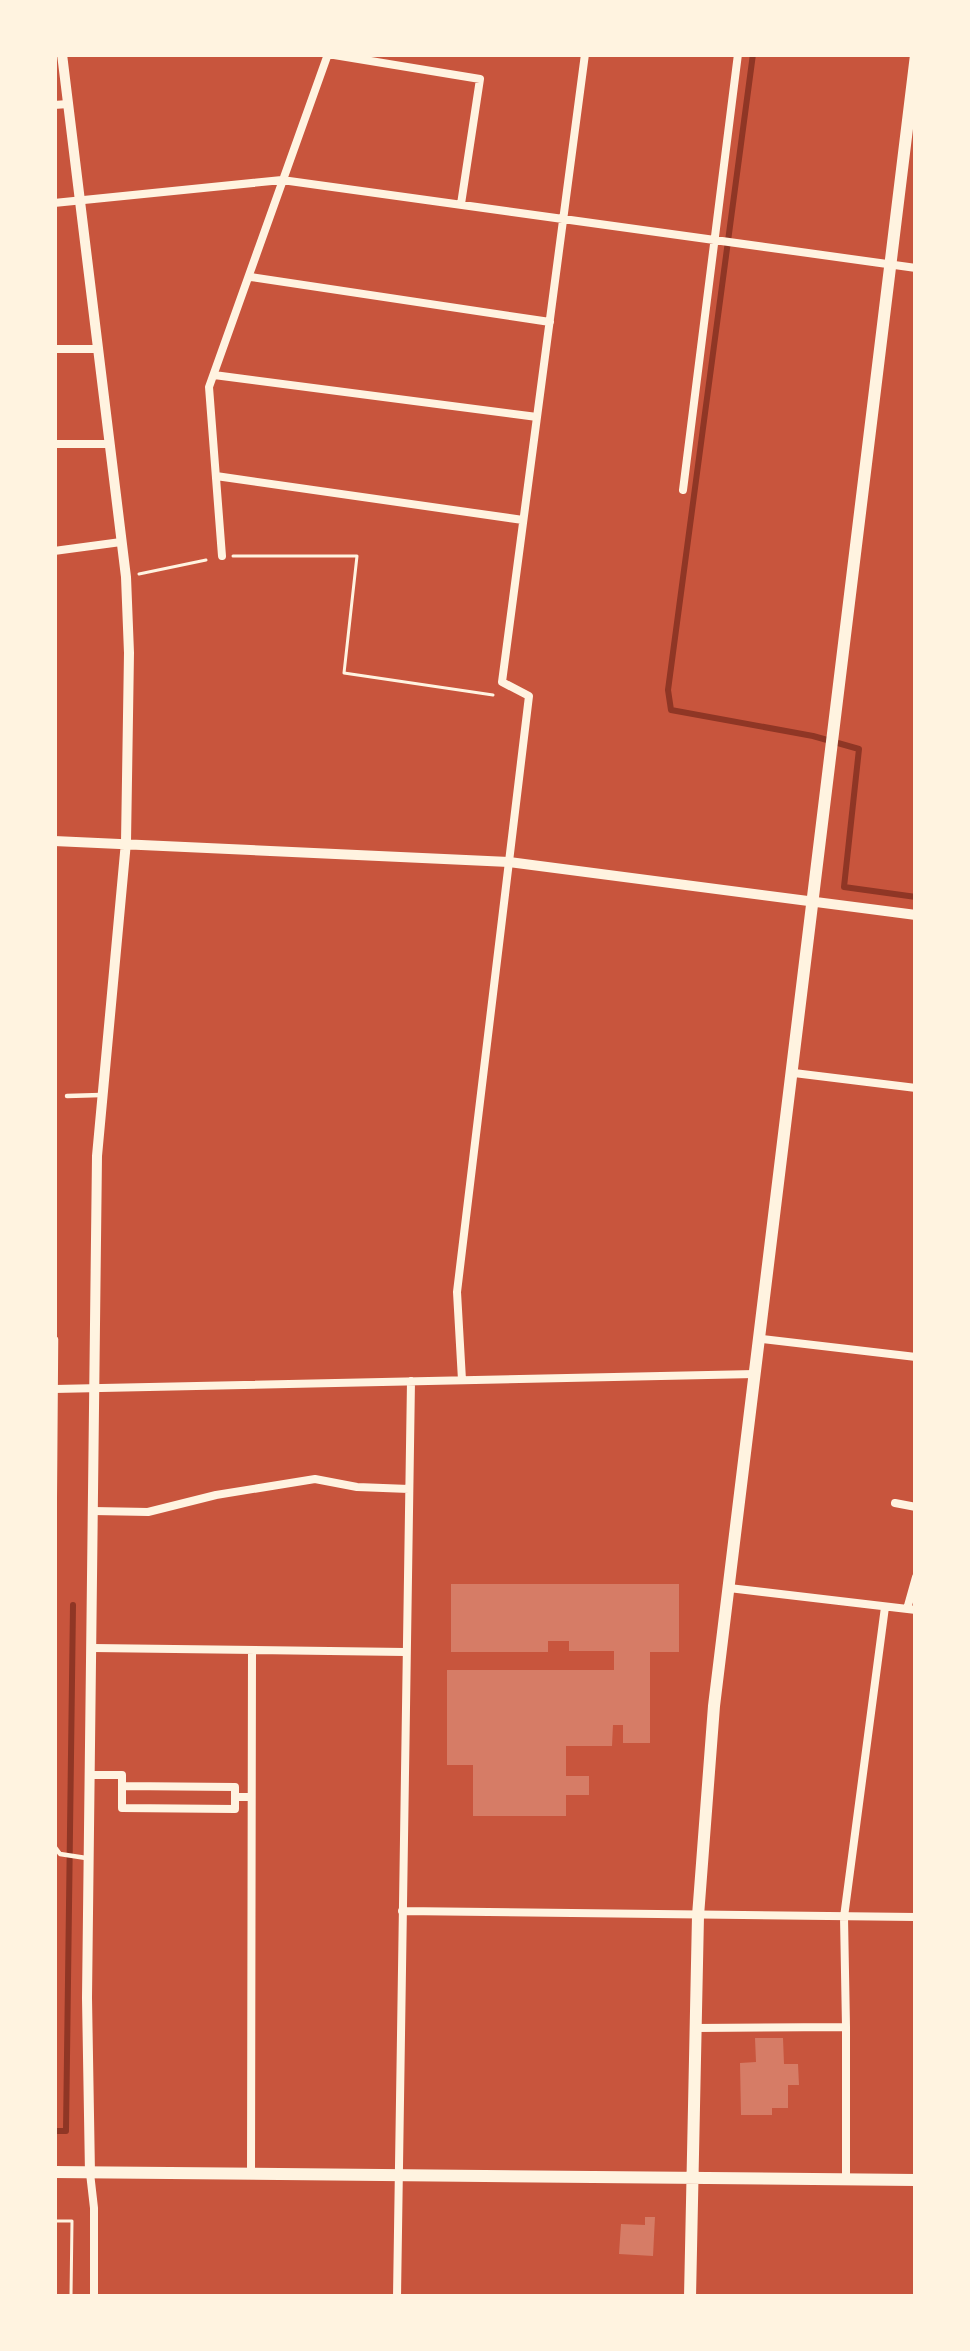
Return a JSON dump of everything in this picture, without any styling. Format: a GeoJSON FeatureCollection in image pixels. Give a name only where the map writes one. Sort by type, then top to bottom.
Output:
{"type":"FeatureCollection","features":[{"type":"Feature","properties":{"kind":"main road"},"geometry":{"type":"LineString","coordinates":[[690,2297],[701,1836],[916,56]]}},
{"type":"Feature","properties":{"kind":"main road"},"geometry":{"type":"LineString","coordinates":[[54,2172],[916,2180]]}},
{"type":"Feature","properties":{"kind":"street"},"geometry":{"type":"LineString","coordinates":[[62,54],[126,577],[129,652],[126,842],[101,1095],[94,1390],[90,1858],[94,2297]]}},
{"type":"Feature","properties":{"kind":"street"},"geometry":{"type":"LineString","coordinates":[[222,556],[209,387],[328,54],[480,79],[460,204]]}},
{"type":"Feature","properties":{"kind":"street"},"geometry":{"type":"LineString","coordinates":[[462,1380],[457,1292],[529,696],[502,682],[585,54]]}},
{"type":"Feature","properties":{"kind":"street"},"geometry":{"type":"LineString","coordinates":[[683,490],[738,54]]}},
{"type":"Feature","properties":{"kind":"street"},"geometry":{"type":"LineString","coordinates":[[54,105],[68,104]]}},
{"type":"Feature","properties":{"kind":"street"},"geometry":{"type":"LineString","coordinates":[[54,203],[282,180],[916,268]]}},
{"type":"Feature","properties":{"kind":"street"},"geometry":{"type":"LineString","coordinates":[[251,277],[550,322]]}},
{"type":"Feature","properties":{"kind":"street"},"geometry":{"type":"LineString","coordinates":[[54,349],[98,349]]}},
{"type":"Feature","properties":{"kind":"street"},"geometry":{"type":"LineString","coordinates":[[214,375],[537,417]]}},
{"type":"Feature","properties":{"kind":"street"},"geometry":{"type":"LineString","coordinates":[[54,444],[109,444]]}},
{"type":"Feature","properties":{"kind":"street"},"geometry":{"type":"LineString","coordinates":[[216,476],[524,520]]}},
{"type":"Feature","properties":{"kind":"street"},"geometry":{"type":"LineString","coordinates":[[54,551],[121,542]]}},
{"type":"Feature","properties":{"kind":"street"},"geometry":{"type":"LineString","coordinates":[[54,842],[508,862],[916,915]]}},
{"type":"Feature","properties":{"kind":"street"},"geometry":{"type":"LineString","coordinates":[[794,1073],[916,1088]]}},
{"type":"Feature","properties":{"kind":"street"},"geometry":{"type":"LineString","coordinates":[[762,1339],[916,1357]]}},
{"type":"Feature","properties":{"kind":"street"},"geometry":{"type":"LineString","coordinates":[[54,1389],[756,1374]]}},
{"type":"Feature","properties":{"kind":"street"},"geometry":{"type":"LineString","coordinates":[[398,2297],[411,1381]]}},
{"type":"Feature","properties":{"kind":"street"},"geometry":{"type":"LineString","coordinates":[[93,1510],[148,1512],[215,1495],[316,1479],[409,1489]]}},
{"type":"Feature","properties":{"kind":"street"},"geometry":{"type":"LineString","coordinates":[[896,1503],[916,1507]]}},
{"type":"Feature","properties":{"kind":"street"},"geometry":{"type":"LineString","coordinates":[[729,1588],[912,1610],[916,1577]]}},
{"type":"Feature","properties":{"kind":"street"},"geometry":{"type":"LineString","coordinates":[[846,2179],[844,1917],[885,1606]]}},
{"type":"Feature","properties":{"kind":"street"},"geometry":{"type":"LineString","coordinates":[[93,1648],[405,1652]]}},
{"type":"Feature","properties":{"kind":"street"},"geometry":{"type":"LineString","coordinates":[[251,2172],[252,1650]]}},
{"type":"Feature","properties":{"kind":"street"},"geometry":{"type":"LineString","coordinates":[[91,1775],[122,1775],[122,1786],[122,1808],[235,1809],[235,1787],[122,1786]]}},
{"type":"Feature","properties":{"kind":"street"},"geometry":{"type":"LineString","coordinates":[[235,1797],[251,1797]]}},
{"type":"Feature","properties":{"kind":"street"},"geometry":{"type":"LineString","coordinates":[[401,1911],[916,1917]]}},
{"type":"Feature","properties":{"kind":"street"},"geometry":{"type":"LineString","coordinates":[[695,2028],[846,2027]]}},
{"type":"Feature","properties":{"kind":"lane"},"geometry":{"type":"LineString","coordinates":[[67,1096],[101,1095]]}},
{"type":"Feature","properties":{"kind":"lane"},"geometry":{"type":"LineString","coordinates":[[54,1595],[56,1339]]}},
{"type":"Feature","properties":{"kind":"lane"},"geometry":{"type":"LineString","coordinates":[[54,1846],[63,1855],[90,1858]]}},
{"type":"Feature","properties":{"kind":"path"},"geometry":{"type":"LineString","coordinates":[[126,577],[222,556],[357,556],[344,673],[498,695],[502,682]]}},
{"type":"Feature","properties":{"kind":"path"},"geometry":{"type":"LineString","coordinates":[[54,2221],[72,2221],[71,2296]]}},
{"type":"Feature","properties":{"kind":"building"},"geometry":{"type":"Polygon","coordinates":[[[451,1584],[679,1584],[679,1652],[650,1652],[650,1743],[623,1743],[623,1725],[613,1725],[612,1746],[566,1746],[566,1776],[589,1776],[589,1795],[566,1795],[566,1816],[473,1816],[473,1765],[447,1765],[447,1670],[614,1670],[614,1651],[569,1651],[569,1641],[548,1641],[548,1652],[451,1652],[451,1584]]]}},
{"type":"Feature","properties":{"kind":"building"},"geometry":{"type":"Polygon","coordinates":[[[755,2038],[783,2038],[784,2064],[798,2064],[799,2085],[788,2085],[788,2108],[772,2108],[772,2115],[741,2115],[740,2063],[756,2062],[755,2038]]]}},
{"type":"Feature","properties":{"kind":"building"},"geometry":{"type":"Polygon","coordinates":[[[645,2217],[655,2217],[653,2256],[619,2254],[621,2224],[645,2225],[645,2217]]]}},
{"type":"Feature","properties":{"kind":"waterway"},"geometry":{"type":"LineString","coordinates":[[753,54],[668,690],[671,710],[859,749],[844,887],[916,897]]}},
{"type":"Feature","properties":{"kind":"waterway"},"geometry":{"type":"LineString","coordinates":[[54,2131],[66,2131],[73,1605]]}}]}
